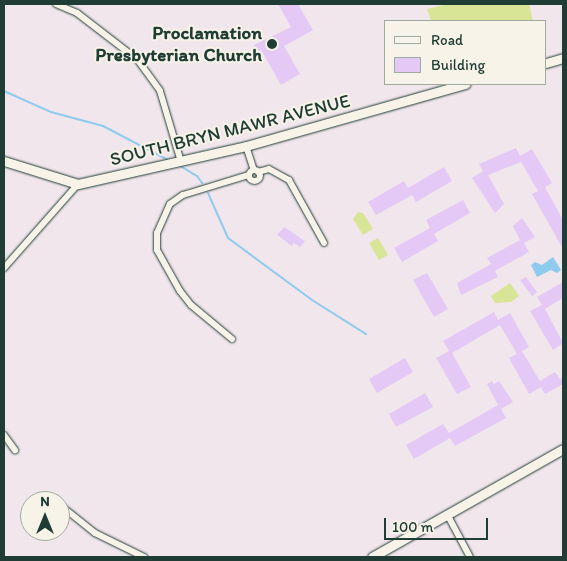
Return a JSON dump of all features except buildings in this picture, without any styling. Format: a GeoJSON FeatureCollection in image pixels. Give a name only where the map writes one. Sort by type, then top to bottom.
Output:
{"type":"FeatureCollection","features":[{"type":"Feature","properties":{"kind":"main road"},"geometry":{"type":"LineString","coordinates":[[547,63],[563,58]]}},
{"type":"Feature","properties":{"kind":"main road","name":"SOUTH BRYN MAWR AVENUE"},"geometry":{"type":"LineString","coordinates":[[4,160],[78,184],[157,168],[246,146],[461,85]]}},
{"type":"Feature","properties":{"kind":"main road"},"geometry":{"type":"LineString","coordinates":[[372,557],[563,449]]}},
{"type":"Feature","properties":{"kind":"street"},"geometry":{"type":"LineString","coordinates":[[56,4],[77,14],[137,59],[160,91],[179,162]]}},
{"type":"Feature","properties":{"kind":"street"},"geometry":{"type":"LineString","coordinates":[[246,146],[254,172]]}},
{"type":"Feature","properties":{"kind":"street"},"geometry":{"type":"LineString","coordinates":[[232,339],[191,305],[180,291],[157,250],[157,232],[170,204],[183,195],[269,169],[289,180],[324,243]]}},
{"type":"Feature","properties":{"kind":"street"},"geometry":{"type":"LineString","coordinates":[[4,268],[78,184]]}},
{"type":"Feature","properties":{"kind":"street"},"geometry":{"type":"LineString","coordinates":[[4,435],[15,450]]}},
{"type":"Feature","properties":{"kind":"street"},"geometry":{"type":"LineString","coordinates":[[70,513],[95,533],[144,557]]}},
{"type":"Feature","properties":{"kind":"street"},"geometry":{"type":"LineString","coordinates":[[447,514],[470,557]]}},
{"type":"Feature","properties":{"kind":"green space"},"geometry":{"type":"Polygon","coordinates":[[[447,4],[529,4],[533,20],[431,20],[427,9],[447,4]]]}},
{"type":"Feature","properties":{"kind":"green space"},"geometry":{"type":"Polygon","coordinates":[[[358,212],[363,213],[373,229],[363,235],[353,219],[358,212]]]}},
{"type":"Feature","properties":{"kind":"green space"},"geometry":{"type":"Polygon","coordinates":[[[378,238],[388,255],[379,260],[369,243],[378,238]]]}},
{"type":"Feature","properties":{"kind":"green space"},"geometry":{"type":"Polygon","coordinates":[[[510,283],[519,296],[511,302],[495,303],[491,296],[510,283]]]}},
{"type":"Feature","properties":{"kind":"water"},"geometry":{"type":"Polygon","coordinates":[[[553,257],[561,270],[557,273],[551,270],[537,277],[531,265],[535,262],[542,265],[553,257]]]}},
{"type":"Feature","properties":{"kind":"waterway"},"geometry":{"type":"LineString","coordinates":[[4,91],[51,112],[103,126],[168,160]]}},
{"type":"Feature","properties":{"kind":"waterway"},"geometry":{"type":"LineString","coordinates":[[177,164],[197,176],[202,183]]}},
{"type":"Feature","properties":{"kind":"waterway"},"geometry":{"type":"LineString","coordinates":[[208,193],[228,238],[312,300],[366,334]]}},
{"type":"Feature","properties":{"kind":"place","name":"Proclamation Presbyterian Church"},"geometry":{"type":"Point","coordinates":[272,44]}}]}
